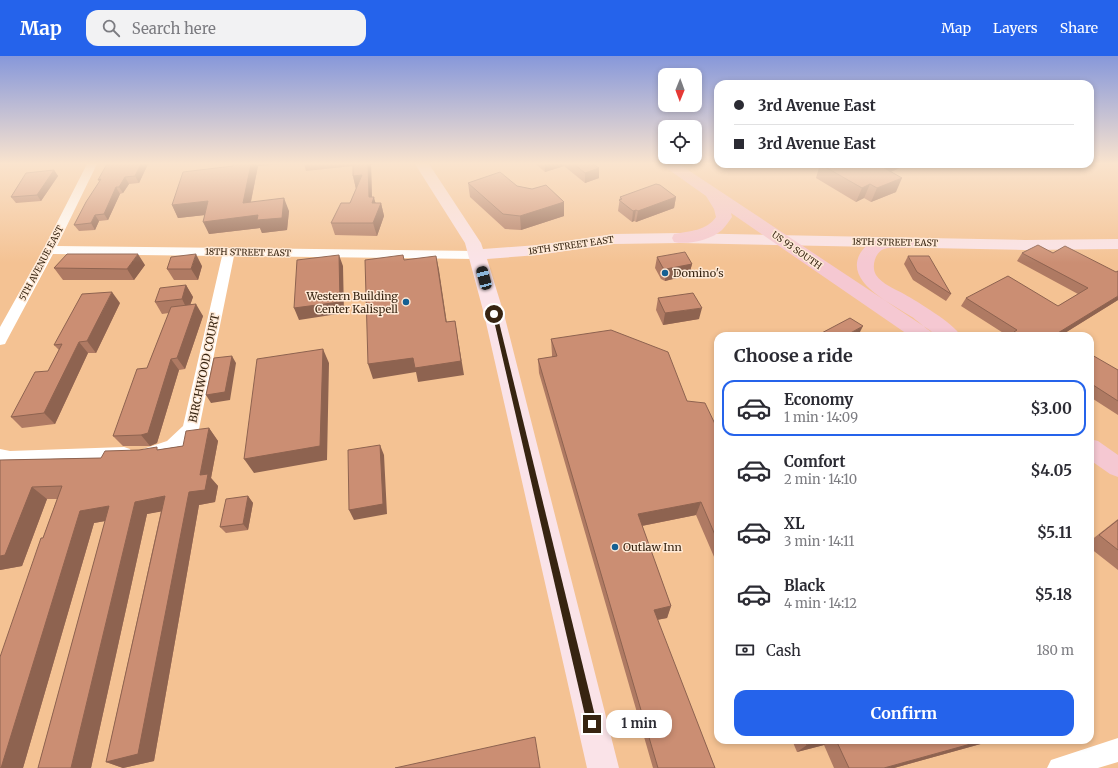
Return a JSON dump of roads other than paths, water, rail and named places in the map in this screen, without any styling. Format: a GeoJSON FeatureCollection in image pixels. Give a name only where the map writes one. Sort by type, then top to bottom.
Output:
{"type":"FeatureCollection","features":[{"type":"Feature","properties":{"kind":"main road"},"geometry":{"type":"LineString","coordinates":[[680,238],[702,235],[720,224],[724,217],[722,209],[715,197]]}},
{"type":"Feature","properties":{"kind":"main road","name":"US 93 SOUTH"},"geometry":{"type":"LineString","coordinates":[[720,197],[918,332]]}},
{"type":"Feature","properties":{"kind":"main road"},"geometry":{"type":"LineString","coordinates":[[906,243],[886,243],[877,245],[871,250],[865,270],[869,278],[945,332]]}},
{"type":"Feature","properties":{"kind":"main road"},"geometry":{"type":"LineString","coordinates":[[1094,451],[1118,467]]}},
{"type":"Feature","properties":{"kind":"street","name":"5TH AVENUE EAST"},"geometry":{"type":"LineString","coordinates":[[0,340],[49,250],[75,197]]}},
{"type":"Feature","properties":{"kind":"street"},"geometry":{"type":"LineString","coordinates":[[444,197],[466,230],[478,255],[496,321],[603,768]]}},
{"type":"Feature","properties":{"kind":"street","name":"18TH STREET EAST"},"geometry":{"type":"LineString","coordinates":[[49,250],[478,255],[538,250],[614,239],[680,238],[906,243],[1118,244]]}},
{"type":"Feature","properties":{"kind":"street","name":"BIRCHWOOD COURT"},"geometry":{"type":"LineString","coordinates":[[0,456],[10,458],[150,454],[166,450],[180,441],[191,429],[229,252]]}},
{"type":"Feature","properties":{"kind":"street"},"geometry":{"type":"LineString","coordinates":[[1059,768],[1118,750]]}},
{"type":"Feature","properties":{"kind":"place","name":"Domino's"},"geometry":{"type":"Point","coordinates":[665,273]}},
{"type":"Feature","properties":{"kind":"place","name":"Western Building Center Kalispell"},"geometry":{"type":"Point","coordinates":[406,302]}},
{"type":"Feature","properties":{"kind":"place","name":"Outlaw Inn"},"geometry":{"type":"Point","coordinates":[615,547]}}]}
